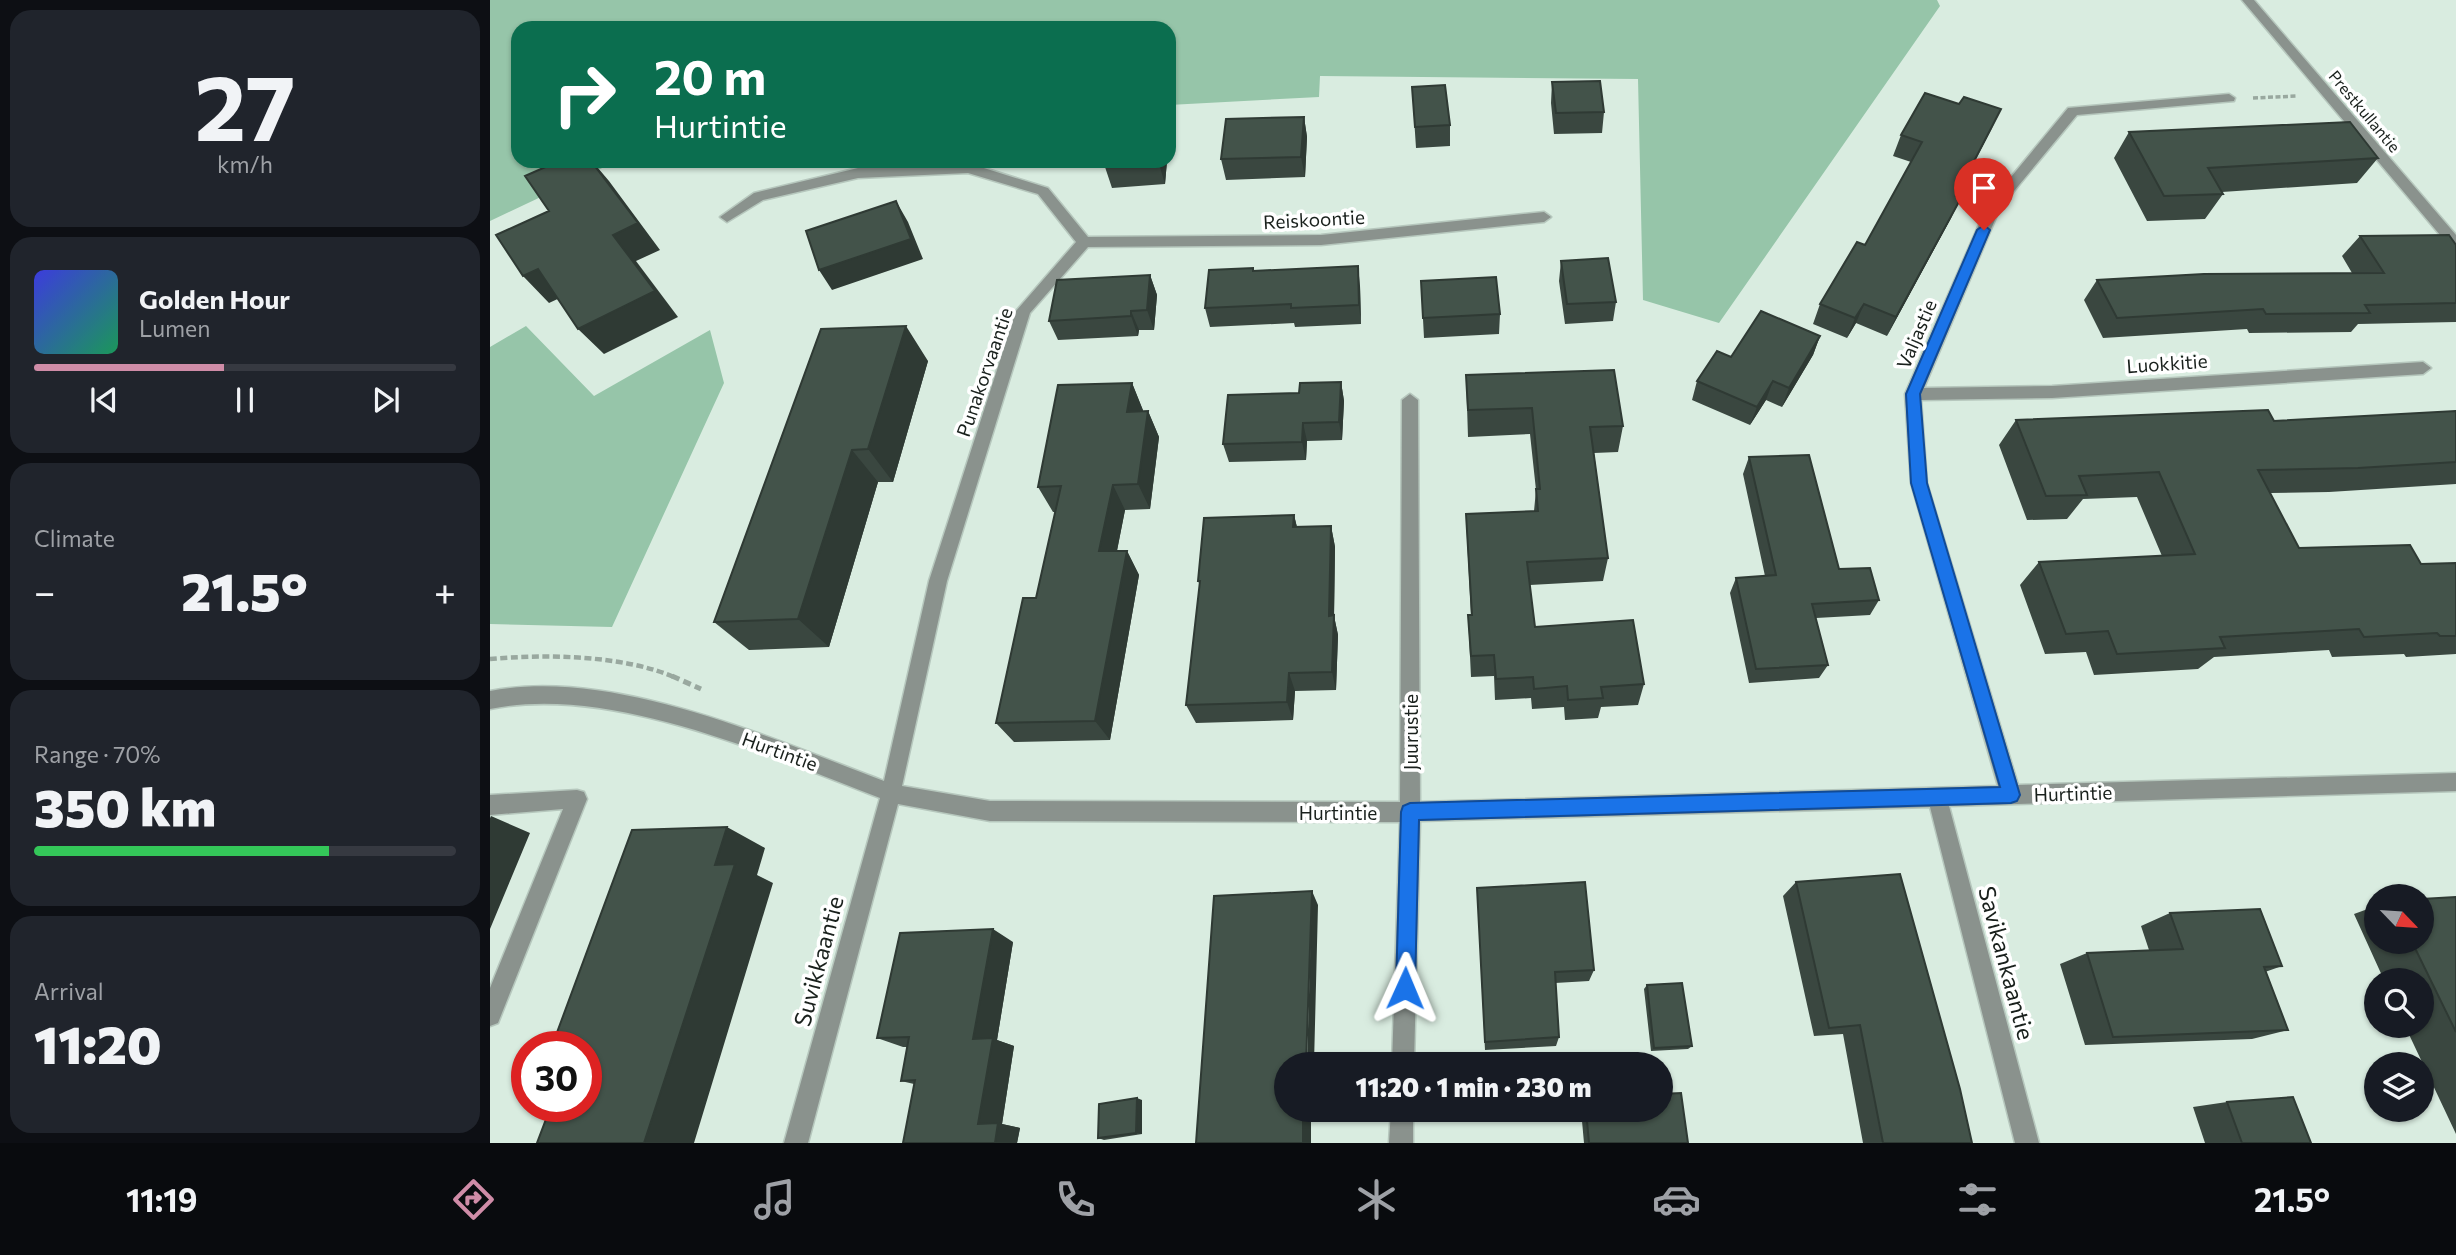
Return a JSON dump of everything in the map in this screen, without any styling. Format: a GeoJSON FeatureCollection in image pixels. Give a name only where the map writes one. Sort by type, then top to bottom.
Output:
{"type":"FeatureCollection","features":[{"type":"Feature","properties":{"kind":"street","name":"Prestkullantie"},"geometry":{"type":"LineString","coordinates":[[2248,0],[2456,244]]}},
{"type":"Feature","properties":{"kind":"street","name":"Valjastie"},"geometry":{"type":"LineString","coordinates":[[2011,795],[1919,483],[1913,394],[1994,206],[2073,111],[2229,98]]}},
{"type":"Feature","properties":{"kind":"street"},"geometry":{"type":"LineString","coordinates":[[727,217],[760,196],[858,173],[968,168],[1043,191],[1084,242]]}},
{"type":"Feature","properties":{"kind":"street","name":"Reiskoontie"},"geometry":{"type":"LineString","coordinates":[[1084,242],[1321,240],[1544,217]]}},
{"type":"Feature","properties":{"kind":"street","name":"Punakorvaantie"},"geometry":{"type":"LineString","coordinates":[[891,793],[938,582],[1023,311],[1084,242]]}},
{"type":"Feature","properties":{"kind":"street","name":"Luokkitie"},"geometry":{"type":"LineString","coordinates":[[1913,394],[2052,392],[2423,368]]}},
{"type":"Feature","properties":{"kind":"street","name":"Juurustie"},"geometry":{"type":"LineString","coordinates":[[1404,1052],[1410,812],[1410,400]]}},
{"type":"Feature","properties":{"kind":"street","name":"Hurtintie"},"geometry":{"type":"LineString","coordinates":[[490,700],[520,694],[631,703],[756,741],[891,793],[990,811],[1410,812],[2456,782]]}},
{"type":"Feature","properties":{"kind":"street","name":"Suvikkaantie"},"geometry":{"type":"LineString","coordinates":[[796,1143],[891,793]]}},
{"type":"Feature","properties":{"kind":"street","name":"Savikankaantie"},"geometry":{"type":"LineString","coordinates":[[1937,797],[2026,1143]]}},
{"type":"Feature","properties":{"kind":"street"},"geometry":{"type":"LineString","coordinates":[[490,805],[577,799],[490,1014]]}},
{"type":"Feature","properties":{"kind":"street"},"geometry":{"type":"LineString","coordinates":[[1401,1143],[1402,1122]]}},
{"type":"Feature","properties":{"kind":"path"},"geometry":{"type":"LineString","coordinates":[[2229,98],[2329,95]]}},
{"type":"Feature","properties":{"kind":"green space"},"geometry":{"type":"Polygon","coordinates":[[[490,0],[1937,0],[1940,6],[1719,323],[1643,300],[1638,79],[1320,76],[1319,97],[1176,105],[1176,21],[511,21],[511,168],[602,168],[490,221],[490,0]]]}},
{"type":"Feature","properties":{"kind":"green space"},"geometry":{"type":"Polygon","coordinates":[[[526,326],[594,396],[710,330],[724,383],[612,627],[490,624],[490,347],[526,326]]]}},
{"type":"Feature","properties":{"kind":"building"},"geometry":{"type":"Polygon","coordinates":[[[1600,81],[1604,112],[1556,113],[1552,82],[1600,81]]]}},
{"type":"Feature","properties":{"kind":"building"},"geometry":{"type":"Polygon","coordinates":[[[1445,85],[1450,125],[1415,127],[1412,87],[1445,85]]]}},
{"type":"Feature","properties":{"kind":"building"},"geometry":{"type":"Polygon","coordinates":[[[1925,93],[1959,104],[1964,97],[2001,109],[1956,196],[1961,198],[1896,317],[1864,304],[1855,318],[1820,304],[1857,242],[1865,245],[1922,142],[1901,135],[1925,93]]]}},
{"type":"Feature","properties":{"kind":"building"},"geometry":{"type":"Polygon","coordinates":[[[1304,117],[1301,157],[1221,159],[1226,119],[1304,117]]]}},
{"type":"Feature","properties":{"kind":"building"},"geometry":{"type":"Polygon","coordinates":[[[2350,122],[2378,158],[2208,168],[2223,194],[2164,196],[2129,132],[2350,122]]]}},
{"type":"Feature","properties":{"kind":"building"},"geometry":{"type":"Polygon","coordinates":[[[543,168],[596,168],[638,223],[613,235],[655,291],[578,329],[538,269],[523,276],[496,235],[549,211],[525,176],[543,168]]]}},
{"type":"Feature","properties":{"kind":"building"},"geometry":{"type":"Polygon","coordinates":[[[896,201],[911,239],[819,270],[806,231],[896,201]]]}},
{"type":"Feature","properties":{"kind":"building"},"geometry":{"type":"Polygon","coordinates":[[[2449,235],[2456,245],[2456,303],[2365,305],[2370,313],[2266,314],[2263,309],[2117,318],[2097,280],[2204,274],[2384,273],[2360,236],[2449,235]]]}},
{"type":"Feature","properties":{"kind":"building"},"geometry":{"type":"Polygon","coordinates":[[[1608,258],[1616,302],[1567,304],[1561,261],[1608,258]]]}},
{"type":"Feature","properties":{"kind":"building"},"geometry":{"type":"Polygon","coordinates":[[[1358,266],[1359,305],[1291,308],[1291,304],[1205,308],[1209,270],[1253,268],[1253,271],[1358,266]]]}},
{"type":"Feature","properties":{"kind":"building"},"geometry":{"type":"Polygon","coordinates":[[[1150,275],[1147,310],[1131,311],[1131,316],[1049,321],[1057,280],[1150,275]]]}},
{"type":"Feature","properties":{"kind":"building"},"geometry":{"type":"Polygon","coordinates":[[[1496,277],[1500,314],[1423,318],[1421,281],[1496,277]]]}},
{"type":"Feature","properties":{"kind":"building"},"geometry":{"type":"Polygon","coordinates":[[[1761,311],[1820,336],[1789,388],[1773,381],[1757,407],[1697,381],[1717,351],[1731,357],[1761,311]]]}},
{"type":"Feature","properties":{"kind":"building"},"geometry":{"type":"Polygon","coordinates":[[[906,326],[868,449],[852,450],[798,619],[714,622],[821,329],[906,326]]]}},
{"type":"Feature","properties":{"kind":"building"},"geometry":{"type":"Polygon","coordinates":[[[1614,370],[1623,426],[1590,427],[1608,558],[1527,562],[1535,627],[1633,620],[1644,684],[1601,687],[1603,698],[1568,700],[1567,686],[1534,689],[1533,677],[1496,679],[1494,655],[1471,656],[1468,615],[1472,615],[1466,514],[1538,511],[1536,489],[1540,489],[1532,408],[1468,410],[1466,375],[1614,370]]]}},
{"type":"Feature","properties":{"kind":"building"},"geometry":{"type":"Polygon","coordinates":[[[1341,382],[1339,422],[1303,423],[1302,442],[1223,444],[1228,395],[1299,393],[1300,383],[1341,382]]]}},
{"type":"Feature","properties":{"kind":"building"},"geometry":{"type":"Polygon","coordinates":[[[1132,383],[1127,412],[1148,411],[1138,484],[1113,485],[1099,551],[1127,551],[1095,721],[996,723],[1023,598],[1036,598],[1061,486],[1038,487],[1058,385],[1132,383]]]}},
{"type":"Feature","properties":{"kind":"building"},"geometry":{"type":"Polygon","coordinates":[[[2268,410],[2274,421],[2456,411],[2456,462],[2258,470],[2299,548],[2410,545],[2421,564],[2456,563],[2456,636],[2440,636],[2437,633],[2364,637],[2359,629],[2220,637],[2225,648],[2117,654],[2108,631],[2066,634],[2039,562],[2195,554],[2159,472],[2079,476],[2087,495],[2046,496],[2016,420],[2268,410]]]}},
{"type":"Feature","properties":{"kind":"building"},"geometry":{"type":"Polygon","coordinates":[[[1809,455],[1839,569],[1870,568],[1879,600],[1812,604],[1828,665],[1756,669],[1736,578],[1776,575],[1749,457],[1809,455]]]}},
{"type":"Feature","properties":{"kind":"building"},"geometry":{"type":"Polygon","coordinates":[[[1294,515],[1293,527],[1331,526],[1329,616],[1334,615],[1332,672],[1289,673],[1287,702],[1186,705],[1204,518],[1294,515]]]}},
{"type":"Feature","properties":{"kind":"building"},"geometry":{"type":"Polygon","coordinates":[[[727,827],[715,865],[735,864],[644,1143],[537,1143],[545,1122],[602,1122],[602,1031],[558,1031],[632,830],[727,827]]]}},
{"type":"Feature","properties":{"kind":"building"},"geometry":{"type":"Polygon","coordinates":[[[1900,874],[1960,1089],[1972,1143],[1883,1143],[1860,1025],[1829,1028],[1796,882],[1900,874]]]}},
{"type":"Feature","properties":{"kind":"building"},"geometry":{"type":"Polygon","coordinates":[[[1585,882],[1594,970],[1555,972],[1559,1037],[1485,1042],[1477,888],[1585,882]]]}},
{"type":"Feature","properties":{"kind":"building"},"geometry":{"type":"Polygon","coordinates":[[[1312,891],[1306,1052],[1274,1052],[1274,1122],[1303,1122],[1303,1143],[1196,1143],[1214,896],[1312,891]]]}},
{"type":"Feature","properties":{"kind":"building"},"geometry":{"type":"Polygon","coordinates":[[[2456,897],[2456,1032],[2434,987],[2434,968],[2425,968],[2418,954],[2434,954],[2434,898],[2456,897]]]}},
{"type":"Feature","properties":{"kind":"building"},"geometry":{"type":"Polygon","coordinates":[[[2260,909],[2282,966],[2264,967],[2288,1030],[2113,1037],[2087,953],[2183,949],[2170,913],[2260,909]]]}},
{"type":"Feature","properties":{"kind":"building"},"geometry":{"type":"Polygon","coordinates":[[[993,929],[973,1039],[993,1038],[978,1124],[998,1123],[995,1143],[903,1143],[915,1080],[901,1081],[909,1037],[877,1038],[900,933],[993,929]]]}},
{"type":"Feature","properties":{"kind":"building"},"geometry":{"type":"Polygon","coordinates":[[[1682,983],[1692,1046],[1654,1048],[1647,985],[1682,983]]]}},
{"type":"Feature","properties":{"kind":"building"},"geometry":{"type":"Polygon","coordinates":[[[1673,1093],[1681,1093],[1688,1143],[1589,1143],[1587,1122],[1673,1122],[1673,1093]]]}},
{"type":"Feature","properties":{"kind":"building"},"geometry":{"type":"Polygon","coordinates":[[[2293,1097],[2311,1143],[2242,1143],[2227,1102],[2293,1097]]]}},
{"type":"Feature","properties":{"kind":"building"},"geometry":{"type":"Polygon","coordinates":[[[1137,1098],[1136,1133],[1098,1138],[1099,1104],[1137,1098]]]}},
{"type":"Feature","properties":{"kind":"route"},"geometry":{"type":"LineString","coordinates":[[1405,988],[1410,812],[2011,795],[1919,483],[1913,394],[1984,230]]}}]}
